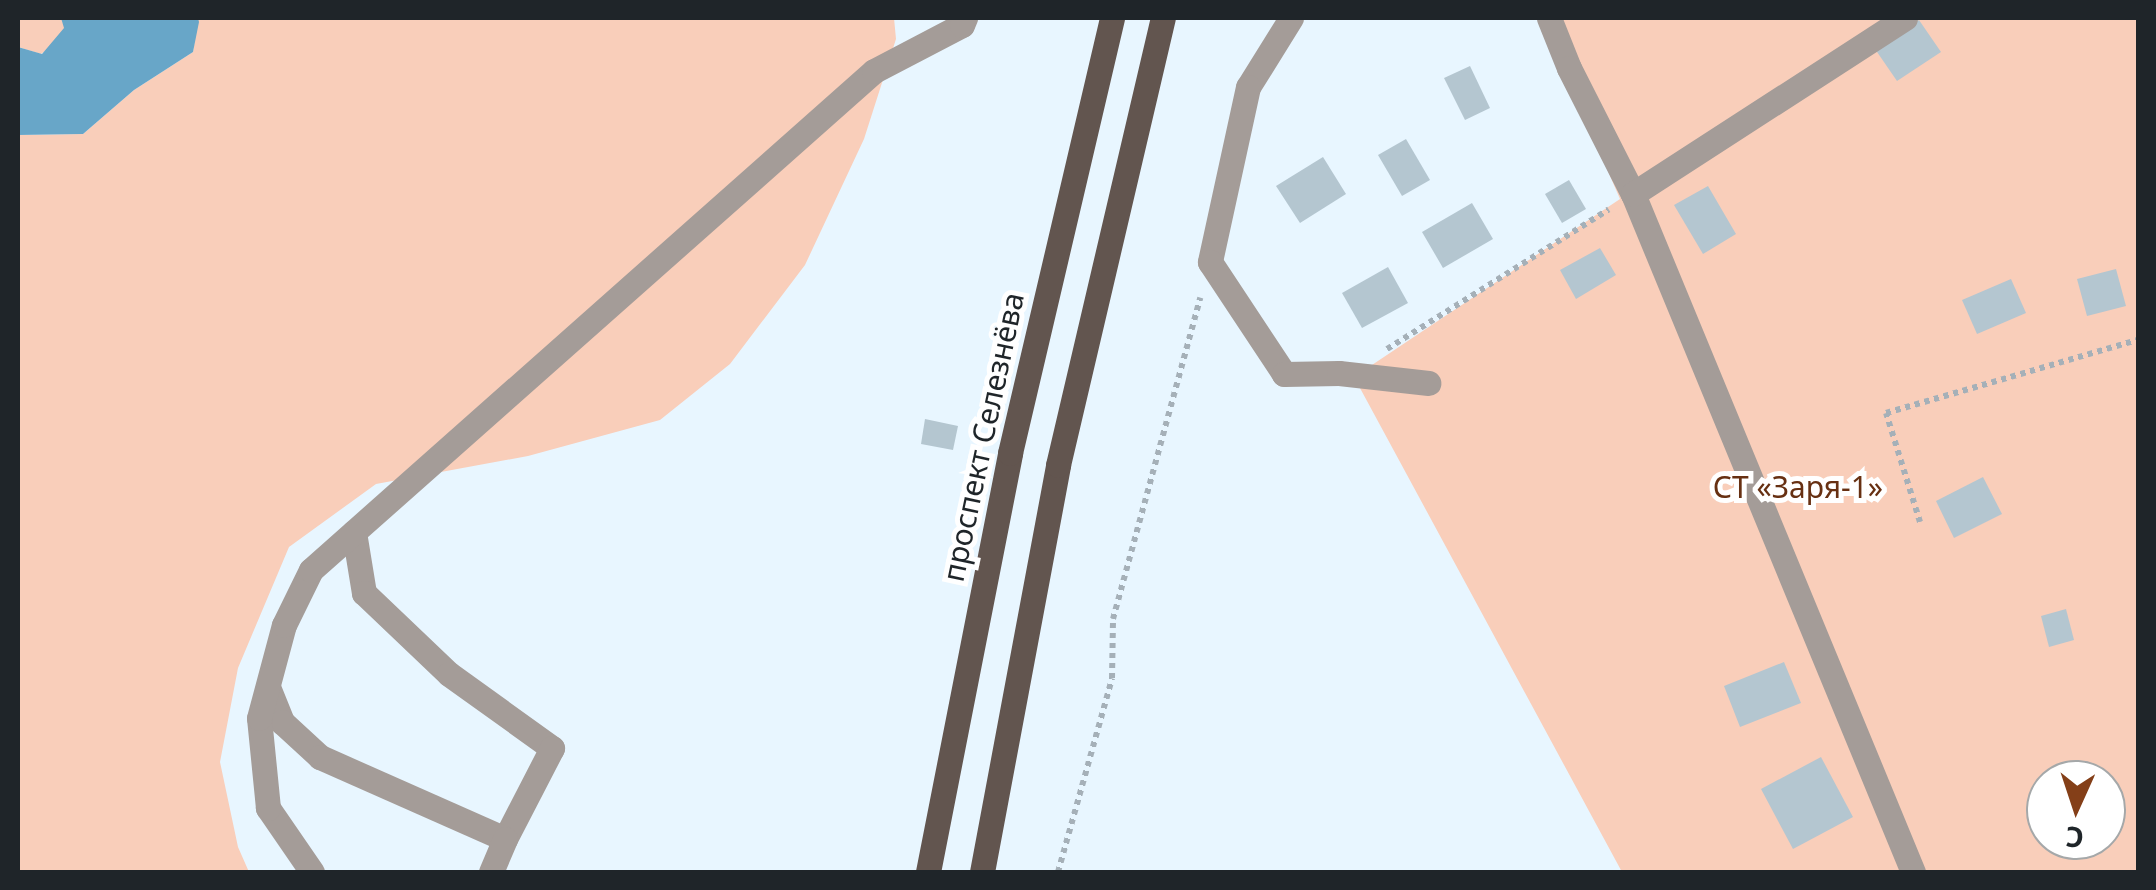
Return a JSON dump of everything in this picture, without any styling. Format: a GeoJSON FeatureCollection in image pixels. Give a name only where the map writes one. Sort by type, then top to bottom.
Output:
{"type":"FeatureCollection","features":[{"type":"Feature","properties":{"kind":"main road","name":"проспект Селезнёва"},"geometry":{"type":"LineString","coordinates":[[928,872],[1010,453],[1112,18]]}},
{"type":"Feature","properties":{"kind":"main road"},"geometry":{"type":"LineString","coordinates":[[982,872],[1058,465],[1164,18]]}},
{"type":"Feature","properties":{"kind":"lane"},"geometry":{"type":"LineString","coordinates":[[312,872],[268,808],[260,718],[284,625],[311,570],[874,71],[962,25],[965,18]]}},
{"type":"Feature","properties":{"kind":"lane"},"geometry":{"type":"LineString","coordinates":[[1291,18],[1248,86],[1210,262],[1284,374],[1348,374],[1428,383]]}},
{"type":"Feature","properties":{"kind":"lane"},"geometry":{"type":"LineString","coordinates":[[1549,18],[1569,68],[1633,194],[1913,872]]}},
{"type":"Feature","properties":{"kind":"lane"},"geometry":{"type":"LineString","coordinates":[[1633,194],[1906,18]]}},
{"type":"Feature","properties":{"kind":"lane"},"geometry":{"type":"LineString","coordinates":[[354,532],[364,593],[449,674],[552,748],[491,872]]}},
{"type":"Feature","properties":{"kind":"lane"},"geometry":{"type":"LineString","coordinates":[[268,687],[282,722],[320,757],[504,839]]}},
{"type":"Feature","properties":{"kind":"path"},"geometry":{"type":"LineString","coordinates":[[1348,374],[1633,194]]}},
{"type":"Feature","properties":{"kind":"path"},"geometry":{"type":"LineString","coordinates":[[1058,872],[1112,678],[1113,619],[1210,262]]}},
{"type":"Feature","properties":{"kind":"path"},"geometry":{"type":"LineString","coordinates":[[1920,522],[1886,413],[2138,340]]}},
{"type":"Feature","properties":{"kind":"green space"},"geometry":{"type":"Polygon","coordinates":[[[18,18],[61,18],[65,28],[56,43],[41,54],[18,47],[18,18]]]}},
{"type":"Feature","properties":{"kind":"green space"},"geometry":{"type":"Polygon","coordinates":[[[198,18],[894,18],[896,39],[864,139],[805,265],[730,364],[660,420],[528,456],[376,484],[289,547],[238,668],[220,762],[238,847],[249,872],[18,872],[18,135],[83,134],[134,90],[193,52],[198,18]]]}},
{"type":"Feature","properties":{"kind":"green space","name":"СТ «Заря-1»"},"geometry":{"type":"Polygon","coordinates":[[[1542,18],[2138,18],[2138,872],[1622,872],[1354,377],[1620,199],[1542,18]]]}},
{"type":"Feature","properties":{"kind":"water"},"geometry":{"type":"Polygon","coordinates":[[[61,18],[198,18],[199,22],[193,52],[134,90],[83,134],[18,135],[18,47],[42,54],[64,28],[61,18]]]}},
{"type":"Feature","properties":{"kind":"building"},"geometry":{"type":"Polygon","coordinates":[[[1919,20],[1941,52],[1897,81],[1875,49],[1919,20]]]}},
{"type":"Feature","properties":{"kind":"building"},"geometry":{"type":"Polygon","coordinates":[[[1470,66],[1490,108],[1465,120],[1444,78],[1470,66]]]}},
{"type":"Feature","properties":{"kind":"building"},"geometry":{"type":"Polygon","coordinates":[[[1406,139],[1430,180],[1402,196],[1378,155],[1406,139]]]}},
{"type":"Feature","properties":{"kind":"building"},"geometry":{"type":"Polygon","coordinates":[[[1323,157],[1346,194],[1300,223],[1276,186],[1323,157]]]}},
{"type":"Feature","properties":{"kind":"building"},"geometry":{"type":"Polygon","coordinates":[[[1569,180],[1586,209],[1562,223],[1545,194],[1569,180]]]}},
{"type":"Feature","properties":{"kind":"building"},"geometry":{"type":"Polygon","coordinates":[[[1708,186],[1736,234],[1703,254],[1674,205],[1708,186]]]}},
{"type":"Feature","properties":{"kind":"building"},"geometry":{"type":"Polygon","coordinates":[[[1472,203],[1493,239],[1443,268],[1422,232],[1472,203]]]}},
{"type":"Feature","properties":{"kind":"building"},"geometry":{"type":"Polygon","coordinates":[[[1600,248],[1616,275],[1576,299],[1560,270],[1600,248]]]}},
{"type":"Feature","properties":{"kind":"building"},"geometry":{"type":"Polygon","coordinates":[[[1388,267],[1408,303],[1362,328],[1342,293],[1388,267]]]}},
{"type":"Feature","properties":{"kind":"building"},"geometry":{"type":"Polygon","coordinates":[[[2116,269],[2126,306],[2087,316],[2077,279],[2116,269]]]}},
{"type":"Feature","properties":{"kind":"building"},"geometry":{"type":"Polygon","coordinates":[[[2011,279],[2026,313],[1977,334],[1962,300],[2011,279]]]}},
{"type":"Feature","properties":{"kind":"building"},"geometry":{"type":"Polygon","coordinates":[[[925,419],[958,426],[953,450],[921,444],[925,419]]]}},
{"type":"Feature","properties":{"kind":"building"},"geometry":{"type":"Polygon","coordinates":[[[1983,477],[2002,514],[1954,538],[1936,501],[1983,477]]]}},
{"type":"Feature","properties":{"kind":"building"},"geometry":{"type":"Polygon","coordinates":[[[2066,609],[2074,640],[2049,647],[2041,616],[2066,609]]]}},
{"type":"Feature","properties":{"kind":"building"},"geometry":{"type":"Polygon","coordinates":[[[1784,662],[1801,703],[1740,727],[1724,686],[1784,662]]]}},
{"type":"Feature","properties":{"kind":"building"},"geometry":{"type":"Polygon","coordinates":[[[1821,757],[1853,817],[1793,849],[1761,789],[1821,757]]]}}]}
